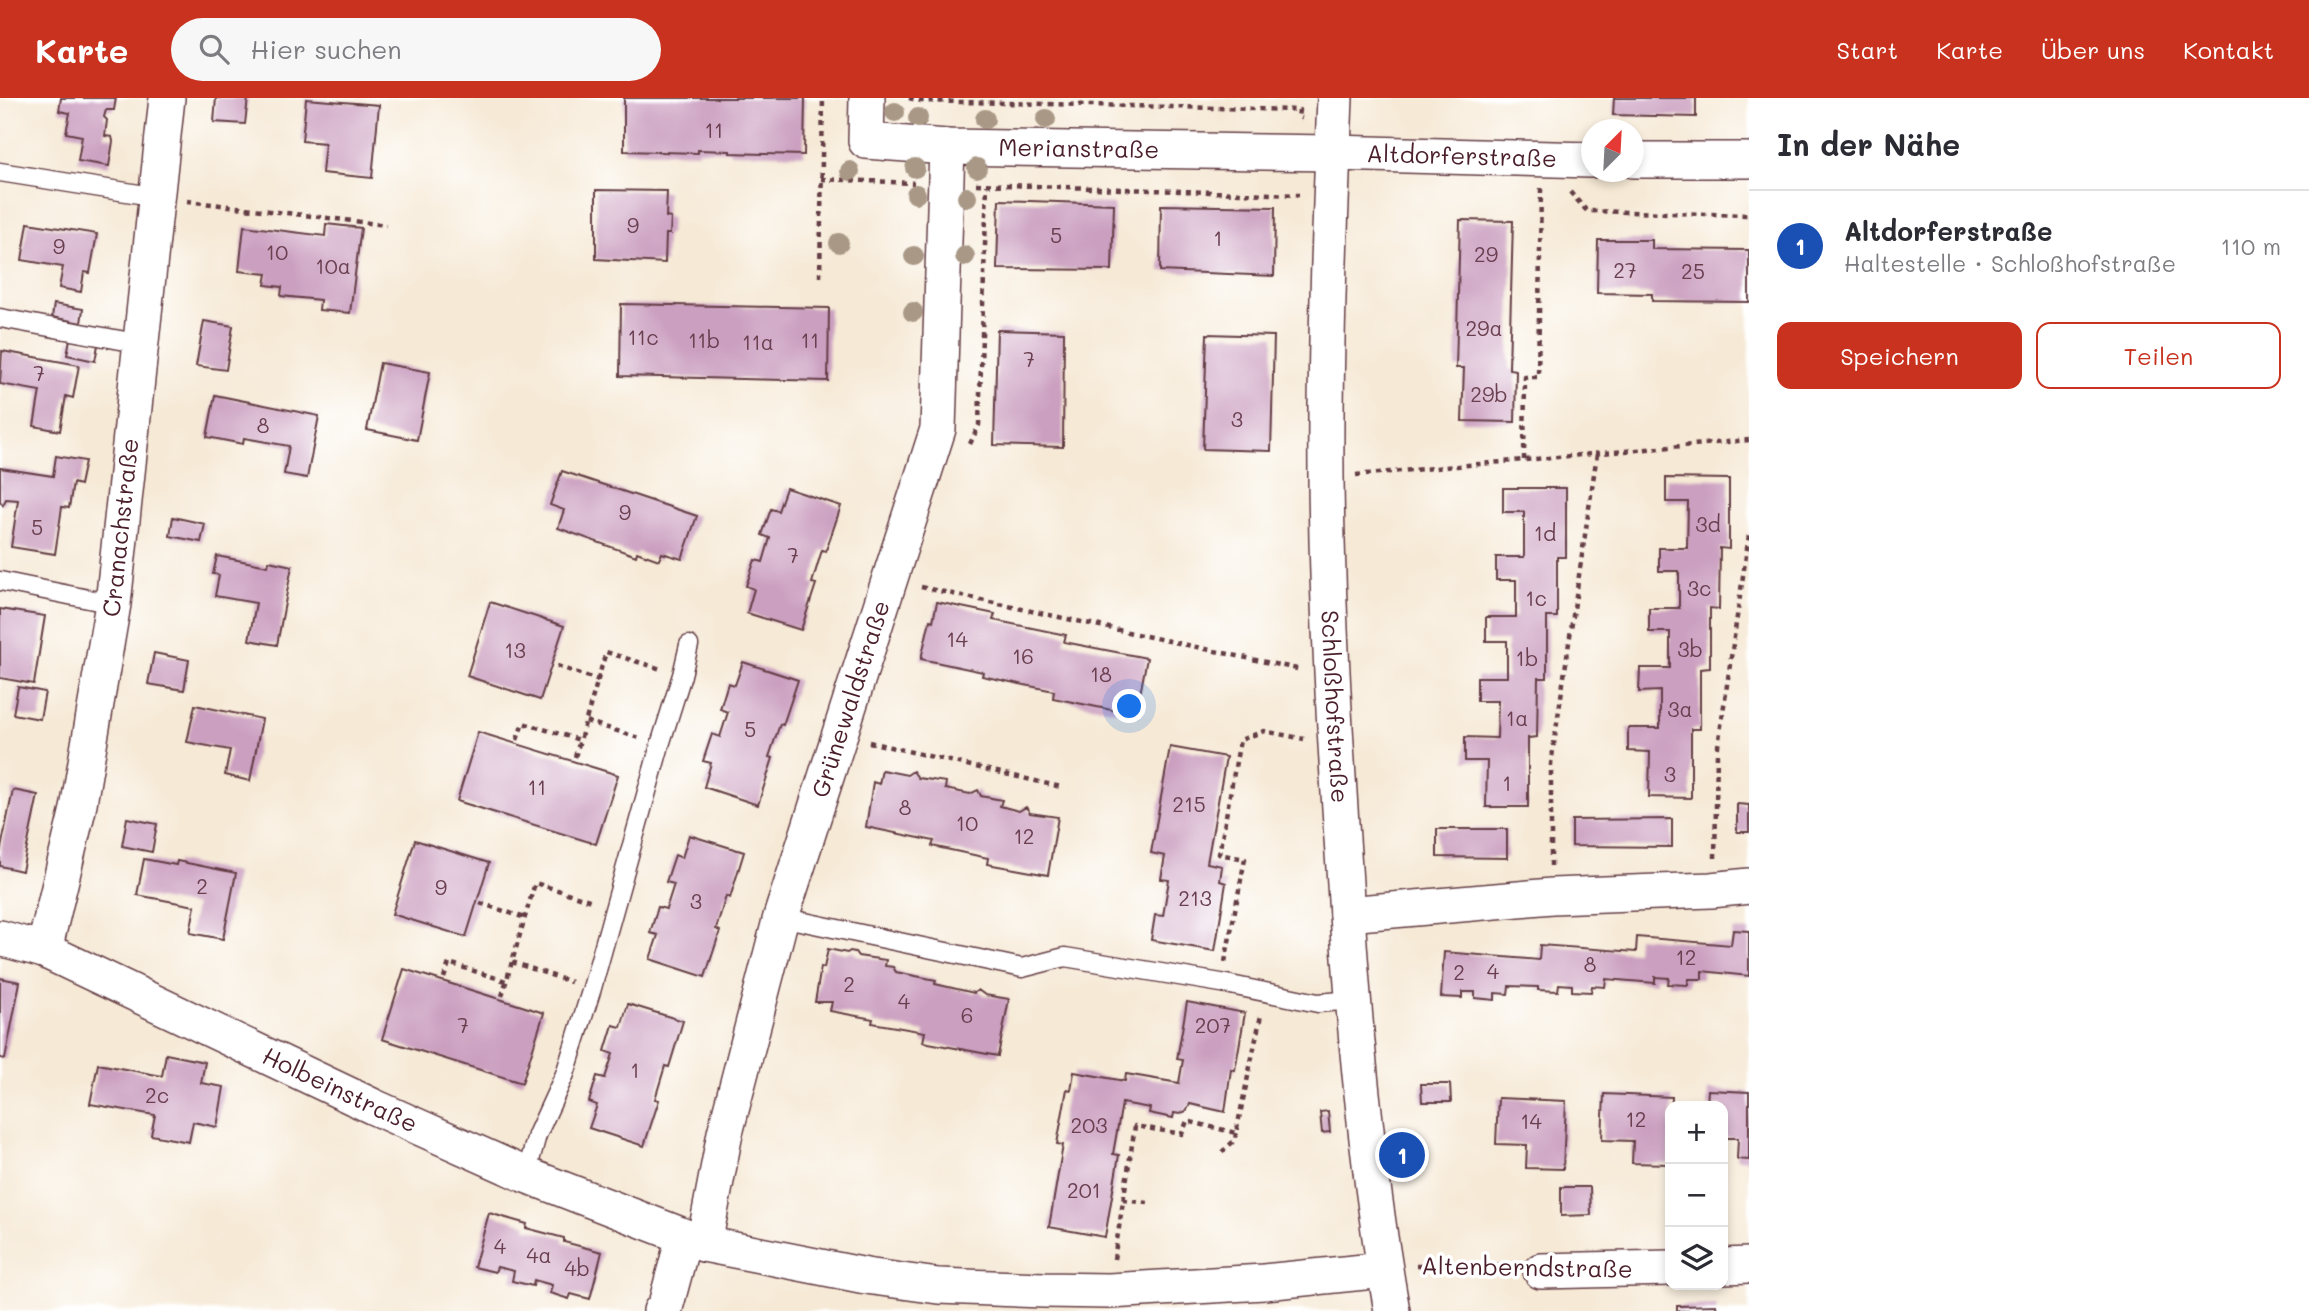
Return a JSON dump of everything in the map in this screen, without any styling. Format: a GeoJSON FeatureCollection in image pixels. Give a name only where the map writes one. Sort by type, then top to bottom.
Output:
{"type":"FeatureCollection","features":[{"type":"Feature","properties":{"kind":"street","name":"Cranachstraße"},"geometry":{"type":"LineString","coordinates":[[44,950],[78,809],[113,604],[167,98]]}},
{"type":"Feature","properties":{"kind":"street","name":"Merianstraße"},"geometry":{"type":"LineString","coordinates":[[867,98],[866,141],[947,147],[1334,124]]}},
{"type":"Feature","properties":{"kind":"street","name":"Altdorferstraße"},"geometry":{"type":"LineString","coordinates":[[1334,124],[1542,159],[1581,160]]}},
{"type":"Feature","properties":{"kind":"street","name":"Schloßhofstraße"},"geometry":{"type":"LineString","coordinates":[[1334,124],[1326,478],[1332,676],[1353,1000],[1366,1131],[1392,1311]]}},
{"type":"Feature","properties":{"kind":"street","name":"Grünewaldstraße"},"geometry":{"type":"LineString","coordinates":[[694,1240],[725,1133],[781,917],[938,429],[947,147]]}},
{"type":"Feature","properties":{"kind":"street"},"geometry":{"type":"LineString","coordinates":[[1644,160],[1749,160]]}},
{"type":"Feature","properties":{"kind":"street"},"geometry":{"type":"LineString","coordinates":[[1347,914],[1552,896],[1715,890],[1749,886]]}},
{"type":"Feature","properties":{"kind":"street","name":"Holbeinstraße"},"geometry":{"type":"LineString","coordinates":[[0,938],[44,950],[374,1107],[526,1175],[694,1240],[866,1276],[938,1286],[1109,1291],[1264,1282],[1384,1270]]}},
{"type":"Feature","properties":{"kind":"street"},"geometry":{"type":"LineString","coordinates":[[661,1311],[665,1308],[694,1240]]}},
{"type":"Feature","properties":{"kind":"street"},"geometry":{"type":"LineString","coordinates":[[1728,1266],[1749,1265]]}},
{"type":"Feature","properties":{"kind":"street","name":"Altenberndstraße"},"geometry":{"type":"LineString","coordinates":[[1541,1271],[1665,1268]]}},
{"type":"Feature","properties":{"kind":"lane"},"geometry":{"type":"LineString","coordinates":[[0,172],[158,197]]}},
{"type":"Feature","properties":{"kind":"lane"},"geometry":{"type":"LineString","coordinates":[[0,318],[142,344]]}},
{"type":"Feature","properties":{"kind":"lane"},"geometry":{"type":"LineString","coordinates":[[0,581],[113,604]]}},
{"type":"Feature","properties":{"kind":"lane"},"geometry":{"type":"LineString","coordinates":[[526,1175],[537,1135],[565,1074],[592,988],[689,645]]}},
{"type":"Feature","properties":{"kind":"lane"},"geometry":{"type":"LineString","coordinates":[[781,917],[1021,968],[1065,957],[1221,983],[1318,1003],[1353,1000]]}},
{"type":"Feature","properties":{"kind":"path"},"geometry":{"type":"LineString","coordinates":[[820,277],[823,98]]}},
{"type":"Feature","properties":{"kind":"path"},"geometry":{"type":"LineString","coordinates":[[909,98],[921,101],[1058,101],[1299,110],[1298,117],[1334,124]]}},
{"type":"Feature","properties":{"kind":"path"},"geometry":{"type":"LineString","coordinates":[[1542,159],[1587,211],[1749,215]]}},
{"type":"Feature","properties":{"kind":"path"},"geometry":{"type":"LineString","coordinates":[[1524,460],[1525,377],[1538,377],[1542,159]]}},
{"type":"Feature","properties":{"kind":"path"},"geometry":{"type":"LineString","coordinates":[[821,179],[1332,196]]}},
{"type":"Feature","properties":{"kind":"path"},"geometry":{"type":"LineString","coordinates":[[158,197],[386,225]]}},
{"type":"Feature","properties":{"kind":"path"},"geometry":{"type":"LineString","coordinates":[[1326,478],[1749,440]]}},
{"type":"Feature","properties":{"kind":"path"},"geometry":{"type":"LineString","coordinates":[[1552,896],[1551,764],[1597,454]]}},
{"type":"Feature","properties":{"kind":"path"},"geometry":{"type":"LineString","coordinates":[[1715,890],[1717,752],[1749,535]]}},
{"type":"Feature","properties":{"kind":"path"},"geometry":{"type":"LineString","coordinates":[[889,580],[1332,676]]}},
{"type":"Feature","properties":{"kind":"path"},"geometry":{"type":"LineString","coordinates":[[575,757],[606,652],[682,675]]}},
{"type":"Feature","properties":{"kind":"path"},"geometry":{"type":"LineString","coordinates":[[557,666],[598,680]]}},
{"type":"Feature","properties":{"kind":"path"},"geometry":{"type":"LineString","coordinates":[[586,721],[660,745]]}},
{"type":"Feature","properties":{"kind":"path"},"geometry":{"type":"LineString","coordinates":[[517,740],[523,723],[580,740]]}},
{"type":"Feature","properties":{"kind":"path"},"geometry":{"type":"LineString","coordinates":[[1221,983],[1245,859],[1219,854],[1240,740],[1264,731],[1336,746]]}},
{"type":"Feature","properties":{"kind":"path"},"geometry":{"type":"LineString","coordinates":[[841,736],[1060,787]]}},
{"type":"Feature","properties":{"kind":"path"},"geometry":{"type":"LineString","coordinates":[[502,996],[535,883],[615,908]]}},
{"type":"Feature","properties":{"kind":"path"},"geometry":{"type":"LineString","coordinates":[[481,903],[525,918]]}},
{"type":"Feature","properties":{"kind":"path"},"geometry":{"type":"LineString","coordinates":[[512,962],[592,988]]}},
{"type":"Feature","properties":{"kind":"path"},"geometry":{"type":"LineString","coordinates":[[444,978],[449,963],[506,981]]}},
{"type":"Feature","properties":{"kind":"path"},"geometry":{"type":"LineString","coordinates":[[1222,1152],[1235,1140],[1266,993]]}},
{"type":"Feature","properties":{"kind":"path"},"geometry":{"type":"LineString","coordinates":[[1109,1291],[1135,1126],[1182,1134],[1187,1121],[1236,1133]]}},
{"type":"Feature","properties":{"kind":"path"},"geometry":{"type":"LineString","coordinates":[[1124,1200],[1148,1203]]}},
{"type":"Feature","properties":{"kind":"path","name":"Altenberndstraße"},"geometry":{"type":"LineString","coordinates":[[1384,1270],[1426,1265],[1517,1265],[1541,1271]]}},
{"type":"Feature","properties":{"kind":"building"},"geometry":{"type":"Polygon","coordinates":[[[61,98],[116,98],[114,110],[106,110],[104,117],[107,120],[105,136],[112,137],[113,141],[109,166],[78,161],[82,136],[66,133],[70,113],[59,111],[61,98]]]}},
{"type":"Feature","properties":{"kind":"building"},"geometry":{"type":"Polygon","coordinates":[[[216,98],[248,98],[245,124],[214,122],[216,98]]]}},
{"type":"Feature","properties":{"kind":"building"},"geometry":{"type":"Polygon","coordinates":[[[624,98],[805,98],[804,155],[698,150],[698,153],[624,151],[624,98]]]}},
{"type":"Feature","properties":{"kind":"building"},"geometry":{"type":"Polygon","coordinates":[[[1614,98],[1696,98],[1696,117],[1613,115],[1614,98]]]}},
{"type":"Feature","properties":{"kind":"building"},"geometry":{"type":"Polygon","coordinates":[[[306,99],[379,105],[372,178],[322,173],[325,143],[302,141],[306,99]]]}},
{"type":"Feature","properties":{"kind":"building"},"geometry":{"type":"Polygon","coordinates":[[[596,190],[667,191],[666,217],[671,218],[670,234],[666,234],[665,263],[596,259],[596,190]]]}},
{"type":"Feature","properties":{"kind":"building"},"geometry":{"type":"Polygon","coordinates":[[[999,200],[1114,204],[1112,270],[997,269],[999,200]]]}},
{"type":"Feature","properties":{"kind":"building"},"geometry":{"type":"Polygon","coordinates":[[[1161,205],[1275,207],[1274,276],[1160,271],[1161,205]]]}},
{"type":"Feature","properties":{"kind":"building"},"geometry":{"type":"Polygon","coordinates":[[[1460,220],[1513,221],[1509,369],[1516,370],[1515,422],[1462,421],[1464,368],[1456,368],[1460,220]]]}},
{"type":"Feature","properties":{"kind":"building"},"geometry":{"type":"Polygon","coordinates":[[[28,223],[97,234],[90,273],[84,272],[81,292],[59,288],[63,267],[22,260],[28,223]]]}},
{"type":"Feature","properties":{"kind":"building"},"geometry":{"type":"Polygon","coordinates":[[[326,224],[361,228],[350,313],[319,310],[320,300],[281,296],[282,287],[265,285],[267,274],[239,271],[244,226],[325,236],[326,224]]]}},
{"type":"Feature","properties":{"kind":"building"},"geometry":{"type":"Polygon","coordinates":[[[1598,240],[1652,240],[1652,249],[1749,250],[1749,302],[1652,301],[1652,294],[1597,293],[1598,240]]]}},
{"type":"Feature","properties":{"kind":"building"},"geometry":{"type":"Polygon","coordinates":[[[54,304],[83,309],[81,323],[52,317],[54,304]]]}},
{"type":"Feature","properties":{"kind":"building"},"geometry":{"type":"Polygon","coordinates":[[[621,304],[829,308],[828,381],[620,376],[621,304]]]}},
{"type":"Feature","properties":{"kind":"building"},"geometry":{"type":"Polygon","coordinates":[[[204,321],[233,326],[226,370],[196,366],[204,321]]]}},
{"type":"Feature","properties":{"kind":"building"},"geometry":{"type":"Polygon","coordinates":[[[997,330],[1064,332],[1063,447],[994,445],[997,330]]]}},
{"type":"Feature","properties":{"kind":"building"},"geometry":{"type":"Polygon","coordinates":[[[1207,334],[1274,336],[1271,451],[1203,449],[1207,334]]]}},
{"type":"Feature","properties":{"kind":"building"},"geometry":{"type":"Polygon","coordinates":[[[70,339],[98,345],[95,361],[67,355],[70,339]]]}},
{"type":"Feature","properties":{"kind":"building"},"geometry":{"type":"Polygon","coordinates":[[[2,351],[79,365],[73,398],[66,396],[60,431],[34,426],[40,391],[0,384],[2,351]]]}},
{"type":"Feature","properties":{"kind":"building"},"geometry":{"type":"Polygon","coordinates":[[[380,363],[430,372],[417,440],[367,430],[380,363]]]}},
{"type":"Feature","properties":{"kind":"building"},"geometry":{"type":"Polygon","coordinates":[[[215,395],[319,416],[307,478],[284,474],[289,446],[244,438],[243,444],[207,437],[215,395]]]}},
{"type":"Feature","properties":{"kind":"building"},"geometry":{"type":"Polygon","coordinates":[[[56,456],[85,461],[80,485],[73,483],[69,508],[62,507],[55,554],[11,547],[18,500],[6,499],[3,505],[0,501],[0,468],[53,476],[56,456]]]}},
{"type":"Feature","properties":{"kind":"building"},"geometry":{"type":"Polygon","coordinates":[[[562,471],[697,516],[682,559],[662,553],[659,560],[637,552],[636,556],[558,528],[564,510],[550,505],[562,471]]]}},
{"type":"Feature","properties":{"kind":"building"},"geometry":{"type":"Polygon","coordinates":[[[1666,478],[1729,479],[1729,549],[1720,548],[1719,609],[1710,608],[1710,668],[1700,669],[1700,729],[1691,729],[1691,798],[1649,797],[1650,752],[1628,751],[1628,728],[1660,728],[1660,691],[1639,692],[1640,668],[1670,668],[1670,632],[1649,632],[1649,608],[1679,608],[1679,571],[1659,571],[1659,548],[1687,548],[1688,502],[1666,502],[1666,478]]]}},
{"type":"Feature","properties":{"kind":"building"},"geometry":{"type":"Polygon","coordinates":[[[786,488],[841,506],[826,551],[822,550],[812,583],[816,584],[801,630],[747,613],[754,589],[746,586],[755,560],[763,562],[770,538],[762,535],[771,509],[778,511],[786,488]]]}},
{"type":"Feature","properties":{"kind":"building"},"geometry":{"type":"Polygon","coordinates":[[[1503,488],[1566,488],[1566,557],[1557,557],[1557,617],[1547,617],[1547,678],[1538,678],[1537,737],[1528,738],[1528,807],[1486,807],[1487,761],[1465,761],[1465,737],[1497,738],[1498,701],[1477,701],[1477,677],[1507,677],[1507,641],[1486,641],[1486,617],[1516,617],[1516,580],[1496,580],[1496,557],[1524,557],[1524,512],[1503,512],[1503,488]]]}},
{"type":"Feature","properties":{"kind":"building"},"geometry":{"type":"Polygon","coordinates":[[[173,517],[205,524],[201,542],[170,536],[173,517]]]}},
{"type":"Feature","properties":{"kind":"building"},"geometry":{"type":"Polygon","coordinates":[[[217,556],[268,566],[269,561],[292,566],[277,645],[249,640],[256,603],[215,596],[219,575],[213,574],[217,556]]]}},
{"type":"Feature","properties":{"kind":"building"},"geometry":{"type":"Polygon","coordinates":[[[490,602],[564,626],[540,700],[467,676],[490,602]]]}},
{"type":"Feature","properties":{"kind":"building"},"geometry":{"type":"Polygon","coordinates":[[[937,602],[995,614],[993,620],[1066,635],[1064,642],[1147,658],[1136,715],[1053,698],[1054,691],[982,676],[983,672],[921,659],[937,602]]]}},
{"type":"Feature","properties":{"kind":"building"},"geometry":{"type":"Polygon","coordinates":[[[0,609],[45,616],[34,684],[0,678],[0,609]]]}},
{"type":"Feature","properties":{"kind":"building"},"geometry":{"type":"Polygon","coordinates":[[[154,653],[189,660],[184,690],[148,684],[154,653]]]}},
{"type":"Feature","properties":{"kind":"building"},"geometry":{"type":"Polygon","coordinates":[[[743,662],[798,680],[769,757],[773,758],[758,805],[704,787],[711,763],[703,761],[712,734],[720,737],[728,712],[720,709],[728,683],[735,685],[743,662]]]}},
{"type":"Feature","properties":{"kind":"building"},"geometry":{"type":"Polygon","coordinates":[[[18,687],[45,692],[40,719],[13,714],[18,687]]]}},
{"type":"Feature","properties":{"kind":"building"},"geometry":{"type":"Polygon","coordinates":[[[195,705],[262,719],[250,781],[225,775],[230,750],[187,742],[195,705]]]}},
{"type":"Feature","properties":{"kind":"building"},"geometry":{"type":"Polygon","coordinates":[[[478,732],[618,775],[596,844],[457,801],[478,732]]]}},
{"type":"Feature","properties":{"kind":"building"},"geometry":{"type":"Polygon","coordinates":[[[1170,747],[1226,757],[1207,863],[1222,866],[1220,881],[1226,883],[1215,951],[1151,940],[1155,915],[1163,916],[1169,880],[1161,879],[1165,856],[1151,853],[1170,747]]]}},
{"type":"Feature","properties":{"kind":"building"},"geometry":{"type":"Polygon","coordinates":[[[882,770],[907,775],[913,771],[918,778],[946,782],[945,789],[970,794],[978,790],[981,796],[1002,800],[1000,806],[1019,811],[1026,807],[1030,813],[1058,817],[1048,875],[987,864],[988,858],[932,846],[934,841],[866,827],[873,782],[879,784],[882,770]]]}},
{"type":"Feature","properties":{"kind":"building"},"geometry":{"type":"Polygon","coordinates":[[[13,790],[38,795],[22,871],[0,866],[0,853],[13,790]]]}},
{"type":"Feature","properties":{"kind":"building"},"geometry":{"type":"Polygon","coordinates":[[[1737,804],[1749,805],[1749,832],[1737,832],[1737,804]]]}},
{"type":"Feature","properties":{"kind":"building"},"geometry":{"type":"Polygon","coordinates":[[[127,818],[157,824],[152,852],[122,846],[127,818]]]}},
{"type":"Feature","properties":{"kind":"building"},"geometry":{"type":"Polygon","coordinates":[[[1672,819],[1672,847],[1572,846],[1572,820],[1672,819]]]}},
{"type":"Feature","properties":{"kind":"building"},"geometry":{"type":"Polygon","coordinates":[[[1437,829],[1507,829],[1507,858],[1437,857],[1437,829]]]}},
{"type":"Feature","properties":{"kind":"building"},"geometry":{"type":"Polygon","coordinates":[[[689,835],[744,852],[730,898],[726,896],[716,929],[720,931],[705,977],[650,959],[658,935],[650,933],[658,907],[666,909],[674,884],[666,882],[675,855],[682,858],[689,835]]]}},
{"type":"Feature","properties":{"kind":"building"},"geometry":{"type":"Polygon","coordinates":[[[415,840],[489,863],[466,937],[392,914],[415,840]]]}},
{"type":"Feature","properties":{"kind":"building"},"geometry":{"type":"Polygon","coordinates":[[[144,859],[176,865],[177,861],[236,873],[223,939],[190,933],[195,906],[137,895],[144,859]]]}},
{"type":"Feature","properties":{"kind":"building"},"geometry":{"type":"Polygon","coordinates":[[[1733,930],[1749,931],[1749,976],[1702,971],[1702,979],[1688,979],[1688,985],[1668,984],[1669,978],[1655,977],[1655,983],[1606,979],[1605,987],[1592,986],[1591,992],[1572,991],[1572,985],[1559,984],[1558,991],[1509,986],[1508,994],[1495,993],[1495,1000],[1475,998],[1475,992],[1462,992],[1462,998],[1441,997],[1444,952],[1539,960],[1540,945],[1636,952],[1637,937],[1731,945],[1733,930]]]}},
{"type":"Feature","properties":{"kind":"building"},"geometry":{"type":"Polygon","coordinates":[[[828,949],[847,953],[850,951],[858,956],[886,960],[885,966],[893,967],[896,972],[936,980],[935,984],[974,993],[978,990],[985,995],[1009,999],[998,1056],[923,1042],[925,1032],[872,1023],[873,1019],[830,1011],[832,1002],[815,1002],[821,967],[824,968],[828,949]]]}},
{"type":"Feature","properties":{"kind":"building"},"geometry":{"type":"Polygon","coordinates":[[[404,969],[544,1013],[522,1083],[382,1039],[404,969]]]}},
{"type":"Feature","properties":{"kind":"building"},"geometry":{"type":"Polygon","coordinates":[[[0,978],[20,982],[5,1059],[0,1058],[0,978]]]}},
{"type":"Feature","properties":{"kind":"building"},"geometry":{"type":"Polygon","coordinates":[[[1187,1002],[1245,1013],[1235,1070],[1231,1069],[1225,1112],[1190,1104],[1186,1111],[1174,1113],[1173,1118],[1149,1113],[1150,1108],[1122,1103],[1113,1154],[1119,1155],[1105,1237],[1049,1227],[1063,1145],[1057,1144],[1067,1089],[1071,1090],[1074,1072],[1125,1081],[1126,1074],[1179,1083],[1183,1060],[1177,1059],[1187,1002]]]}},
{"type":"Feature","properties":{"kind":"building"},"geometry":{"type":"Polygon","coordinates":[[[628,1004],[683,1021],[669,1067],[665,1066],[655,1099],[659,1100],[644,1146],[589,1128],[597,1105],[589,1102],[597,1076],[605,1078],[613,1054],[605,1051],[613,1025],[621,1027],[628,1004]]]}},
{"type":"Feature","properties":{"kind":"building"},"geometry":{"type":"Polygon","coordinates":[[[166,1054],[205,1062],[201,1083],[224,1087],[217,1127],[193,1122],[189,1142],[151,1135],[155,1115],[90,1104],[98,1064],[162,1076],[166,1054]]]}},
{"type":"Feature","properties":{"kind":"building"},"geometry":{"type":"Polygon","coordinates":[[[1421,1084],[1450,1084],[1451,1102],[1422,1102],[1421,1084]]]}},
{"type":"Feature","properties":{"kind":"building"},"geometry":{"type":"Polygon","coordinates":[[[1708,1090],[1749,1092],[1749,1160],[1737,1159],[1738,1138],[1728,1138],[1728,1101],[1707,1101],[1708,1090]]]}},
{"type":"Feature","properties":{"kind":"building"},"geometry":{"type":"Polygon","coordinates":[[[1604,1094],[1672,1097],[1672,1101],[1665,1101],[1665,1164],[1632,1163],[1633,1141],[1602,1140],[1604,1094]]]}},
{"type":"Feature","properties":{"kind":"building"},"geometry":{"type":"Polygon","coordinates":[[[1498,1098],[1566,1101],[1563,1169],[1526,1168],[1527,1145],[1496,1144],[1498,1098]]]}},
{"type":"Feature","properties":{"kind":"building"},"geometry":{"type":"Polygon","coordinates":[[[1328,1111],[1330,1132],[1322,1133],[1320,1112],[1328,1111]]]}},
{"type":"Feature","properties":{"kind":"building"},"geometry":{"type":"Polygon","coordinates":[[[1561,1187],[1590,1187],[1591,1215],[1561,1216],[1561,1187]]]}},
{"type":"Feature","properties":{"kind":"building"},"geometry":{"type":"Polygon","coordinates":[[[489,1213],[527,1224],[526,1228],[564,1238],[564,1242],[602,1252],[590,1299],[571,1294],[569,1299],[550,1293],[552,1285],[534,1280],[533,1286],[512,1281],[514,1271],[497,1267],[495,1272],[474,1267],[489,1213]]]}},
{"type":"Feature","properties":{"kind":"building"},"geometry":{"type":"Polygon","coordinates":[[[1716,1305],[1717,1311],[1677,1311],[1677,1306],[1716,1305]]]}},
{"type":"Feature","properties":{"kind":"place","name":"Altdorferstraße"},"geometry":{"type":"Point","coordinates":[1402,1155]}}]}
